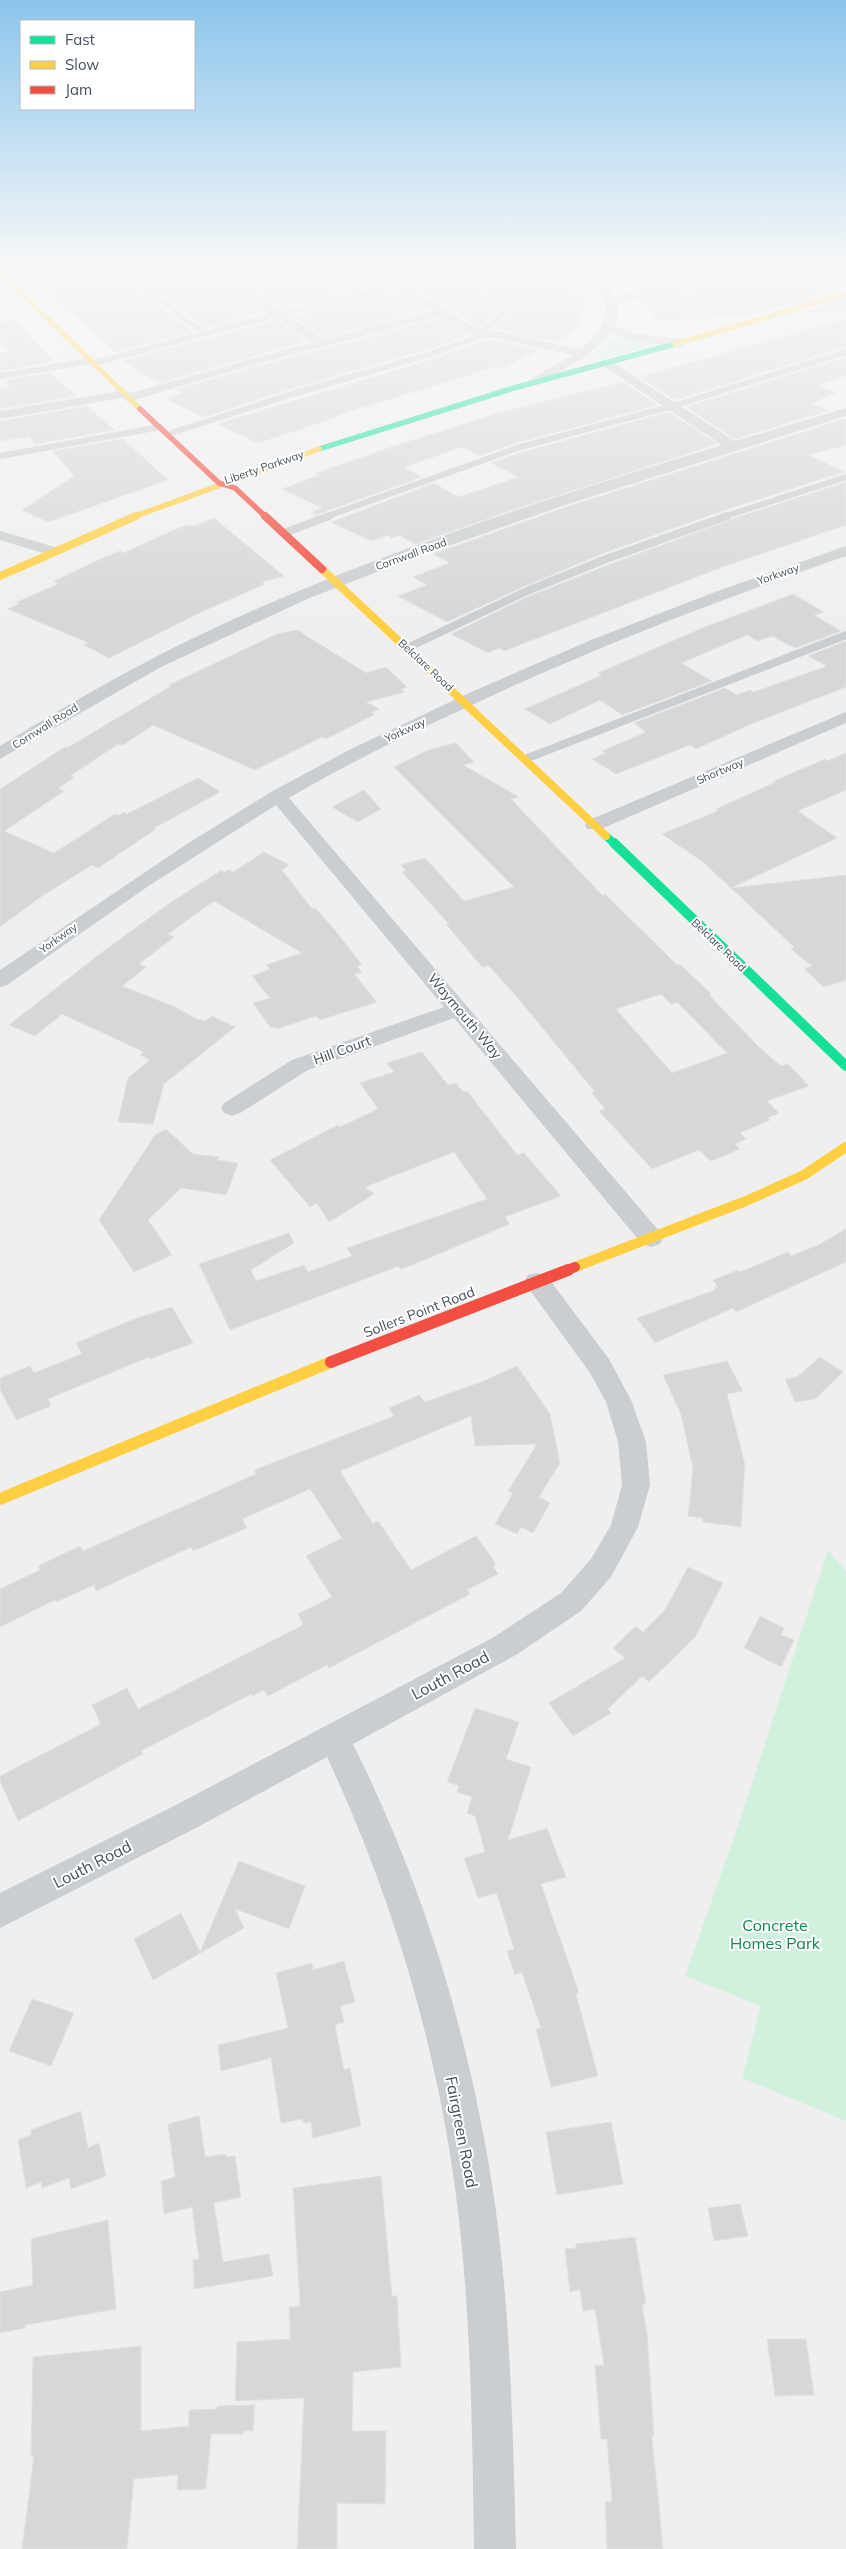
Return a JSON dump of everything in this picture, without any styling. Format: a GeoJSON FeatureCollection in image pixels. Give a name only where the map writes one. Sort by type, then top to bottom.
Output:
{"type":"FeatureCollection","features":[{"type":"Feature","properties":{"kind":"street","name":"Belclare Road"},"geometry":{"type":"LineString","coordinates":[[114,384],[220,483],[234,488],[284,533],[466,702],[524,760],[846,1066]]}},
{"type":"Feature","properties":{"kind":"street"},"geometry":{"type":"LineString","coordinates":[[0,415],[126,396],[170,384]]}},
{"type":"Feature","properties":{"kind":"street","name":"Liberty Parkway"},"geometry":{"type":"LineString","coordinates":[[0,576],[53,550],[220,483],[306,452],[527,384]]}},
{"type":"Feature","properties":{"kind":"street"},"geometry":{"type":"LineString","coordinates":[[639,384],[732,445]]}},
{"type":"Feature","properties":{"kind":"street","name":"Cornwall Road"},"geometry":{"type":"LineString","coordinates":[[0,754],[91,697],[209,636],[336,582],[505,520],[732,445],[846,412]]}},
{"type":"Feature","properties":{"kind":"street"},"geometry":{"type":"LineString","coordinates":[[0,536],[53,550]]}},
{"type":"Feature","properties":{"kind":"street","name":"Yorkway"},"geometry":{"type":"LineString","coordinates":[[0,980],[78,923],[278,796],[354,754],[466,702],[650,621],[726,592],[846,551]]}},
{"type":"Feature","properties":{"kind":"street","name":"Shortway"},"geometry":{"type":"LineString","coordinates":[[594,825],[846,717]]}},
{"type":"Feature","properties":{"kind":"street","name":"Waymouth Way"},"geometry":{"type":"LineString","coordinates":[[278,796],[460,1009],[651,1238]]}},
{"type":"Feature","properties":{"kind":"street","name":"Hill Court"},"geometry":{"type":"LineString","coordinates":[[232,1108],[300,1065],[360,1042],[460,1009]]}},
{"type":"Feature","properties":{"kind":"street","name":"Sollers Point Road"},"geometry":{"type":"LineString","coordinates":[[0,1499],[250,1394],[710,1216],[804,1174],[846,1148]]}},
{"type":"Feature","properties":{"kind":"street","name":"Louth Road"},"geometry":{"type":"LineString","coordinates":[[0,1911],[183,1818],[333,1736],[505,1646],[571,1602],[601,1568],[624,1527],[636,1485],[632,1442],[619,1402],[600,1366],[537,1282]]}},
{"type":"Feature","properties":{"kind":"street","name":"Fairgreen Road"},"geometry":{"type":"LineString","coordinates":[[333,1736],[367,1808],[405,1905],[435,2004],[461,2113],[476,2205],[492,2397],[495,2549]]}},
{"type":"Feature","properties":{"kind":"lane"},"geometry":{"type":"LineString","coordinates":[[0,456],[164,430],[329,384]]}},
{"type":"Feature","properties":{"kind":"lane"},"geometry":{"type":"LineString","coordinates":[[284,533],[393,491],[520,447],[673,406],[744,384]]}},
{"type":"Feature","properties":{"kind":"lane"},"geometry":{"type":"LineString","coordinates":[[407,648],[525,592],[597,563],[708,522],[846,477]]}},
{"type":"Feature","properties":{"kind":"lane"},"geometry":{"type":"LineString","coordinates":[[524,760],[846,635]]}},
{"type":"Feature","properties":{"kind":"green space","name":"Concrete Homes Park"},"geometry":{"type":"Polygon","coordinates":[[[828,1550],[846,1571],[846,2121],[742,2078],[761,2006],[685,1976],[738,1826],[828,1550]]]}},
{"type":"Feature","properties":{"kind":"building"},"geometry":{"type":"Polygon","coordinates":[[[8,384],[62,384],[76,396],[0,409],[0,388],[10,386],[8,384]]]}},
{"type":"Feature","properties":{"kind":"building"},"geometry":{"type":"Polygon","coordinates":[[[195,384],[308,384],[204,417],[166,399],[183,393],[175,390],[195,384]]]}},
{"type":"Feature","properties":{"kind":"building"},"geometry":{"type":"Polygon","coordinates":[[[350,384],[439,384],[335,416],[337,417],[258,443],[217,424],[350,384]]]}},
{"type":"Feature","properties":{"kind":"building"},"geometry":{"type":"Polygon","coordinates":[[[615,384],[626,384],[658,405],[519,442],[479,456],[462,447],[404,467],[422,477],[316,515],[311,512],[322,508],[282,489],[319,475],[316,473],[499,413],[615,384]]]}},
{"type":"Feature","properties":{"kind":"building"},"geometry":{"type":"Polygon","coordinates":[[[650,384],[727,384],[675,400],[650,384]]]}},
{"type":"Feature","properties":{"kind":"building"},"geometry":{"type":"Polygon","coordinates":[[[760,384],[821,384],[818,385],[836,393],[811,403],[828,411],[735,439],[686,407],[760,384]]]}},
{"type":"Feature","properties":{"kind":"building"},"geometry":{"type":"Polygon","coordinates":[[[87,406],[114,430],[36,444],[29,437],[0,441],[0,421],[87,406]]]}},
{"type":"Feature","properties":{"kind":"building"},"geometry":{"type":"Polygon","coordinates":[[[669,412],[718,444],[513,510],[415,544],[399,535],[392,538],[388,535],[371,541],[331,522],[434,483],[458,497],[518,477],[491,463],[522,452],[669,412]]]}},
{"type":"Feature","properties":{"kind":"building"},"geometry":{"type":"Polygon","coordinates":[[[844,419],[846,420],[846,445],[809,455],[844,472],[725,510],[604,553],[525,586],[447,622],[398,596],[427,585],[413,577],[450,563],[433,554],[563,508],[844,419]]]}},
{"type":"Feature","properties":{"kind":"building"},"geometry":{"type":"Polygon","coordinates":[[[123,439],[168,480],[48,522],[22,510],[74,476],[53,451],[123,439]]]}},
{"type":"Feature","properties":{"kind":"building"},"geometry":{"type":"Polygon","coordinates":[[[846,482],[846,525],[725,566],[504,651],[499,648],[488,653],[451,634],[529,596],[608,565],[732,519],[846,482]]]}},
{"type":"Feature","properties":{"kind":"building"},"geometry":{"type":"Polygon","coordinates":[[[214,518],[284,576],[262,582],[265,584],[197,614],[109,658],[84,645],[89,643],[8,609],[19,604],[17,602],[58,584],[54,581],[105,557],[120,551],[123,553],[181,527],[194,526],[214,518]]]}},
{"type":"Feature","properties":{"kind":"building"},"geometry":{"type":"Polygon","coordinates":[[[793,594],[824,612],[814,615],[841,631],[795,648],[772,636],[758,641],[747,635],[681,663],[712,681],[622,715],[600,700],[550,724],[525,709],[602,675],[598,673],[705,627],[793,594]]]}},
{"type":"Feature","properties":{"kind":"building"},"geometry":{"type":"Polygon","coordinates":[[[297,630],[366,673],[386,667],[407,687],[401,689],[405,692],[366,702],[379,709],[371,712],[375,714],[326,739],[322,737],[255,770],[153,725],[123,745],[118,744],[70,776],[74,778],[58,788],[64,791],[4,831],[54,853],[115,814],[118,816],[124,812],[127,814],[198,778],[220,792],[154,828],[156,829],[98,868],[92,865],[42,896],[0,927],[0,789],[65,747],[67,748],[171,686],[169,685],[277,634],[297,630]]]}},
{"type":"Feature","properties":{"kind":"building"},"geometry":{"type":"Polygon","coordinates":[[[846,641],[846,687],[751,724],[696,749],[690,745],[616,774],[592,759],[606,753],[602,751],[646,732],[634,723],[725,688],[737,695],[750,690],[754,692],[827,666],[808,656],[846,641]]]}},
{"type":"Feature","properties":{"kind":"building"},"geometry":{"type":"Polygon","coordinates":[[[456,743],[474,762],[463,765],[519,797],[511,799],[602,895],[605,894],[677,965],[680,964],[711,994],[709,995],[758,1046],[781,1066],[788,1064],[809,1086],[767,1101],[779,1113],[767,1118],[770,1120],[740,1133],[746,1139],[735,1144],[740,1149],[711,1161],[699,1150],[652,1169],[599,1111],[605,1109],[592,1093],[595,1092],[517,997],[488,965],[482,967],[446,924],[449,924],[402,872],[406,871],[401,865],[425,858],[464,901],[514,887],[394,767],[428,750],[456,743]],[[661,994],[616,1009],[672,1073],[727,1053],[677,1002],[671,1004],[661,994]]]}},
{"type":"Feature","properties":{"kind":"building"},"geometry":{"type":"Polygon","coordinates":[[[846,753],[846,790],[798,811],[837,838],[731,888],[703,862],[662,834],[718,811],[716,809],[776,782],[774,781],[825,759],[827,761],[846,753]]]}},
{"type":"Feature","properties":{"kind":"building"},"geometry":{"type":"Polygon","coordinates":[[[364,790],[381,809],[358,822],[332,807],[364,790]]]}},
{"type":"Feature","properties":{"kind":"building"},"geometry":{"type":"Polygon","coordinates":[[[264,852],[289,865],[282,870],[312,909],[315,908],[335,930],[362,965],[357,966],[362,972],[354,974],[377,1002],[320,1020],[316,1016],[277,1029],[275,1027],[271,1028],[253,1003],[270,998],[252,976],[270,969],[266,965],[302,953],[214,901],[168,934],[174,937],[139,964],[146,967],[122,986],[175,1007],[197,1019],[205,1021],[212,1016],[235,1027],[164,1084],[153,1124],[118,1122],[128,1078],[150,1060],[140,1055],[144,1052],[62,1014],[35,1036],[9,1025],[105,950],[170,903],[222,870],[224,873],[228,870],[233,872],[264,852]]]}},
{"type":"Feature","properties":{"kind":"building"},"geometry":{"type":"Polygon","coordinates":[[[846,875],[846,980],[824,987],[804,969],[812,966],[791,949],[794,947],[731,888],[846,875]]]}},
{"type":"Feature","properties":{"kind":"building"},"geometry":{"type":"Polygon","coordinates":[[[422,1052],[448,1085],[456,1083],[463,1092],[467,1091],[517,1155],[524,1153],[561,1196],[505,1217],[510,1224],[412,1265],[400,1269],[399,1266],[230,1330],[199,1264],[289,1233],[294,1243],[251,1270],[256,1281],[304,1265],[308,1272],[352,1256],[347,1248],[487,1199],[454,1152],[365,1187],[374,1194],[329,1222],[317,1203],[310,1207],[270,1160],[338,1125],[340,1127],[378,1109],[360,1083],[394,1072],[387,1063],[422,1052]]]}},
{"type":"Feature","properties":{"kind":"building"},"geometry":{"type":"Polygon","coordinates":[[[166,1129],[193,1154],[219,1157],[217,1160],[238,1163],[226,1195],[181,1188],[148,1220],[172,1255],[134,1272],[99,1220],[155,1135],[166,1129]]]}},
{"type":"Feature","properties":{"kind":"building"},"geometry":{"type":"Polygon","coordinates":[[[846,1229],[846,1262],[736,1312],[733,1308],[655,1343],[637,1318],[715,1290],[714,1288],[718,1287],[713,1280],[738,1270],[740,1272],[788,1252],[791,1256],[818,1245],[846,1229]]]}},
{"type":"Feature","properties":{"kind":"building"},"geometry":{"type":"Polygon","coordinates":[[[172,1307],[193,1343],[150,1359],[149,1357],[48,1399],[51,1406],[16,1420],[0,1389],[0,1378],[30,1366],[34,1373],[82,1354],[76,1343],[137,1318],[172,1307]]]}},
{"type":"Feature","properties":{"kind":"building"},"geometry":{"type":"Polygon","coordinates":[[[820,1357],[843,1372],[815,1399],[795,1402],[785,1379],[797,1377],[820,1357]]]}},
{"type":"Feature","properties":{"kind":"building"},"geometry":{"type":"Polygon","coordinates":[[[727,1361],[743,1391],[727,1394],[745,1465],[741,1527],[703,1522],[703,1518],[688,1516],[693,1468],[681,1414],[663,1375],[727,1361]]]}},
{"type":"Feature","properties":{"kind":"building"},"geometry":{"type":"Polygon","coordinates":[[[517,1366],[550,1414],[560,1463],[539,1497],[550,1503],[533,1533],[521,1527],[517,1534],[495,1524],[513,1493],[508,1491],[537,1444],[475,1446],[471,1416],[340,1471],[373,1524],[378,1521],[411,1570],[476,1536],[496,1564],[493,1566],[498,1574],[467,1590],[470,1594],[329,1668],[327,1665],[268,1696],[264,1690],[252,1696],[251,1694],[141,1751],[143,1754],[18,1821],[0,1781],[0,1776],[101,1724],[92,1705],[127,1688],[138,1709],[303,1625],[298,1614],[332,1597],[306,1556],[342,1538],[310,1489],[242,1519],[247,1528],[193,1551],[191,1547],[96,1591],[94,1585],[56,1602],[55,1600],[0,1627],[0,1589],[40,1570],[38,1566],[80,1546],[83,1551],[256,1474],[254,1470],[394,1416],[389,1408],[419,1395],[425,1402],[481,1382],[517,1366]]]}},
{"type":"Feature","properties":{"kind":"building"},"geometry":{"type":"Polygon","coordinates":[[[688,1567],[723,1583],[695,1637],[649,1682],[642,1676],[608,1709],[611,1713],[573,1736],[549,1703],[625,1658],[613,1648],[636,1626],[643,1632],[665,1610],[688,1567]]]}},
{"type":"Feature","properties":{"kind":"building"},"geometry":{"type":"Polygon","coordinates":[[[760,1616],[784,1628],[781,1635],[794,1640],[781,1667],[744,1648],[760,1616]]]}},
{"type":"Feature","properties":{"kind":"building"},"geometry":{"type":"Polygon","coordinates":[[[475,1708],[519,1722],[506,1759],[531,1767],[508,1840],[547,1828],[566,1877],[541,1884],[579,1993],[576,1994],[598,2076],[551,2087],[536,2029],[541,2028],[522,1972],[515,1975],[507,1951],[514,1949],[498,1897],[496,1893],[478,1898],[464,1858],[485,1852],[475,1816],[467,1813],[472,1797],[457,1792],[459,1786],[447,1782],[475,1708]]]}},
{"type":"Feature","properties":{"kind":"building"},"geometry":{"type":"Polygon","coordinates":[[[239,1861],[305,1886],[289,1929],[235,1909],[244,1928],[153,1980],[134,1939],[181,1913],[200,1952],[239,1861]]]}},
{"type":"Feature","properties":{"kind":"building"},"geometry":{"type":"Polygon","coordinates":[[[344,1961],[355,2002],[340,2006],[344,2022],[335,2025],[344,2070],[350,2068],[361,2126],[313,2138],[311,2122],[303,2123],[302,2119],[281,2123],[271,2058],[221,2071],[218,2045],[288,2028],[276,1973],[312,1963],[313,1970],[344,1961]]]}},
{"type":"Feature","properties":{"kind":"building"},"geometry":{"type":"Polygon","coordinates":[[[32,1999],[74,2013],[51,2066],[9,2051],[32,1999]]]}},
{"type":"Feature","properties":{"kind":"building"},"geometry":{"type":"Polygon","coordinates":[[[81,2111],[88,2148],[99,2143],[106,2176],[71,2189],[69,2178],[42,2188],[41,2182],[26,2188],[18,2140],[31,2135],[31,2130],[81,2111]]]}},
{"type":"Feature","properties":{"kind":"building"},"geometry":{"type":"Polygon","coordinates":[[[199,2116],[205,2157],[225,2154],[226,2157],[235,2156],[241,2197],[214,2203],[223,2262],[269,2254],[273,2276],[194,2289],[193,2260],[199,2259],[192,2207],[164,2214],[161,2181],[175,2177],[168,2124],[199,2116]]]}},
{"type":"Feature","properties":{"kind":"building"},"geometry":{"type":"Polygon","coordinates":[[[611,2122],[623,2184],[557,2195],[546,2132],[611,2122]]]}},
{"type":"Feature","properties":{"kind":"building"},"geometry":{"type":"Polygon","coordinates":[[[381,2176],[392,2296],[397,2296],[401,2367],[353,2372],[352,2431],[386,2431],[385,2504],[337,2503],[337,2549],[297,2549],[304,2398],[235,2401],[237,2342],[290,2339],[289,2307],[300,2306],[293,2188],[381,2176]]]}},
{"type":"Feature","properties":{"kind":"building"},"geometry":{"type":"Polygon","coordinates":[[[740,2204],[748,2236],[714,2241],[708,2208],[740,2204]]]}},
{"type":"Feature","properties":{"kind":"building"},"geometry":{"type":"Polygon","coordinates":[[[108,2220],[116,2309],[25,2325],[25,2328],[0,2333],[0,2292],[33,2285],[31,2239],[108,2220]]]}},
{"type":"Feature","properties":{"kind":"building"},"geometry":{"type":"Polygon","coordinates":[[[635,2237],[646,2304],[642,2304],[647,2333],[654,2436],[652,2436],[663,2549],[607,2549],[605,2502],[612,2502],[607,2439],[601,2439],[595,2365],[604,2365],[595,2309],[583,2311],[580,2290],[570,2292],[565,2249],[576,2248],[576,2244],[635,2237]]]}},
{"type":"Feature","properties":{"kind":"building"},"geometry":{"type":"Polygon","coordinates":[[[767,2339],[806,2339],[814,2395],[775,2396],[767,2339]]]}},
{"type":"Feature","properties":{"kind":"building"},"geometry":{"type":"Polygon","coordinates":[[[141,2346],[141,2431],[189,2426],[189,2410],[217,2409],[217,2406],[255,2405],[253,2431],[243,2431],[243,2434],[211,2434],[206,2489],[177,2490],[178,2475],[134,2479],[127,2549],[22,2549],[34,2456],[31,2457],[33,2357],[141,2346]]]}},
{"type":"Feature","properties":{"kind":"traffic: fast"},"geometry":{"type":"LineString","coordinates":[[319,449],[529,384]]}},
{"type":"Feature","properties":{"kind":"traffic: fast"},"geometry":{"type":"LineString","coordinates":[[606,836],[846,1066]]}},
{"type":"Feature","properties":{"kind":"traffic: slow"},"geometry":{"type":"LineString","coordinates":[[114,384],[140,409]]}},
{"type":"Feature","properties":{"kind":"traffic: slow"},"geometry":{"type":"LineString","coordinates":[[0,576],[125,520],[319,449]]}},
{"type":"Feature","properties":{"kind":"traffic: slow"},"geometry":{"type":"LineString","coordinates":[[322,569],[606,836]]}},
{"type":"Feature","properties":{"kind":"traffic: slow"},"geometry":{"type":"LineString","coordinates":[[575,1267],[746,1201],[804,1175],[846,1147]]}},
{"type":"Feature","properties":{"kind":"traffic: slow"},"geometry":{"type":"LineString","coordinates":[[0,1499],[331,1362]]}},
{"type":"Feature","properties":{"kind":"traffic: jam"},"geometry":{"type":"LineString","coordinates":[[140,409],[219,483],[235,488],[322,569]]}},
{"type":"Feature","properties":{"kind":"traffic: jam"},"geometry":{"type":"LineString","coordinates":[[331,1362],[575,1267]]}}]}
